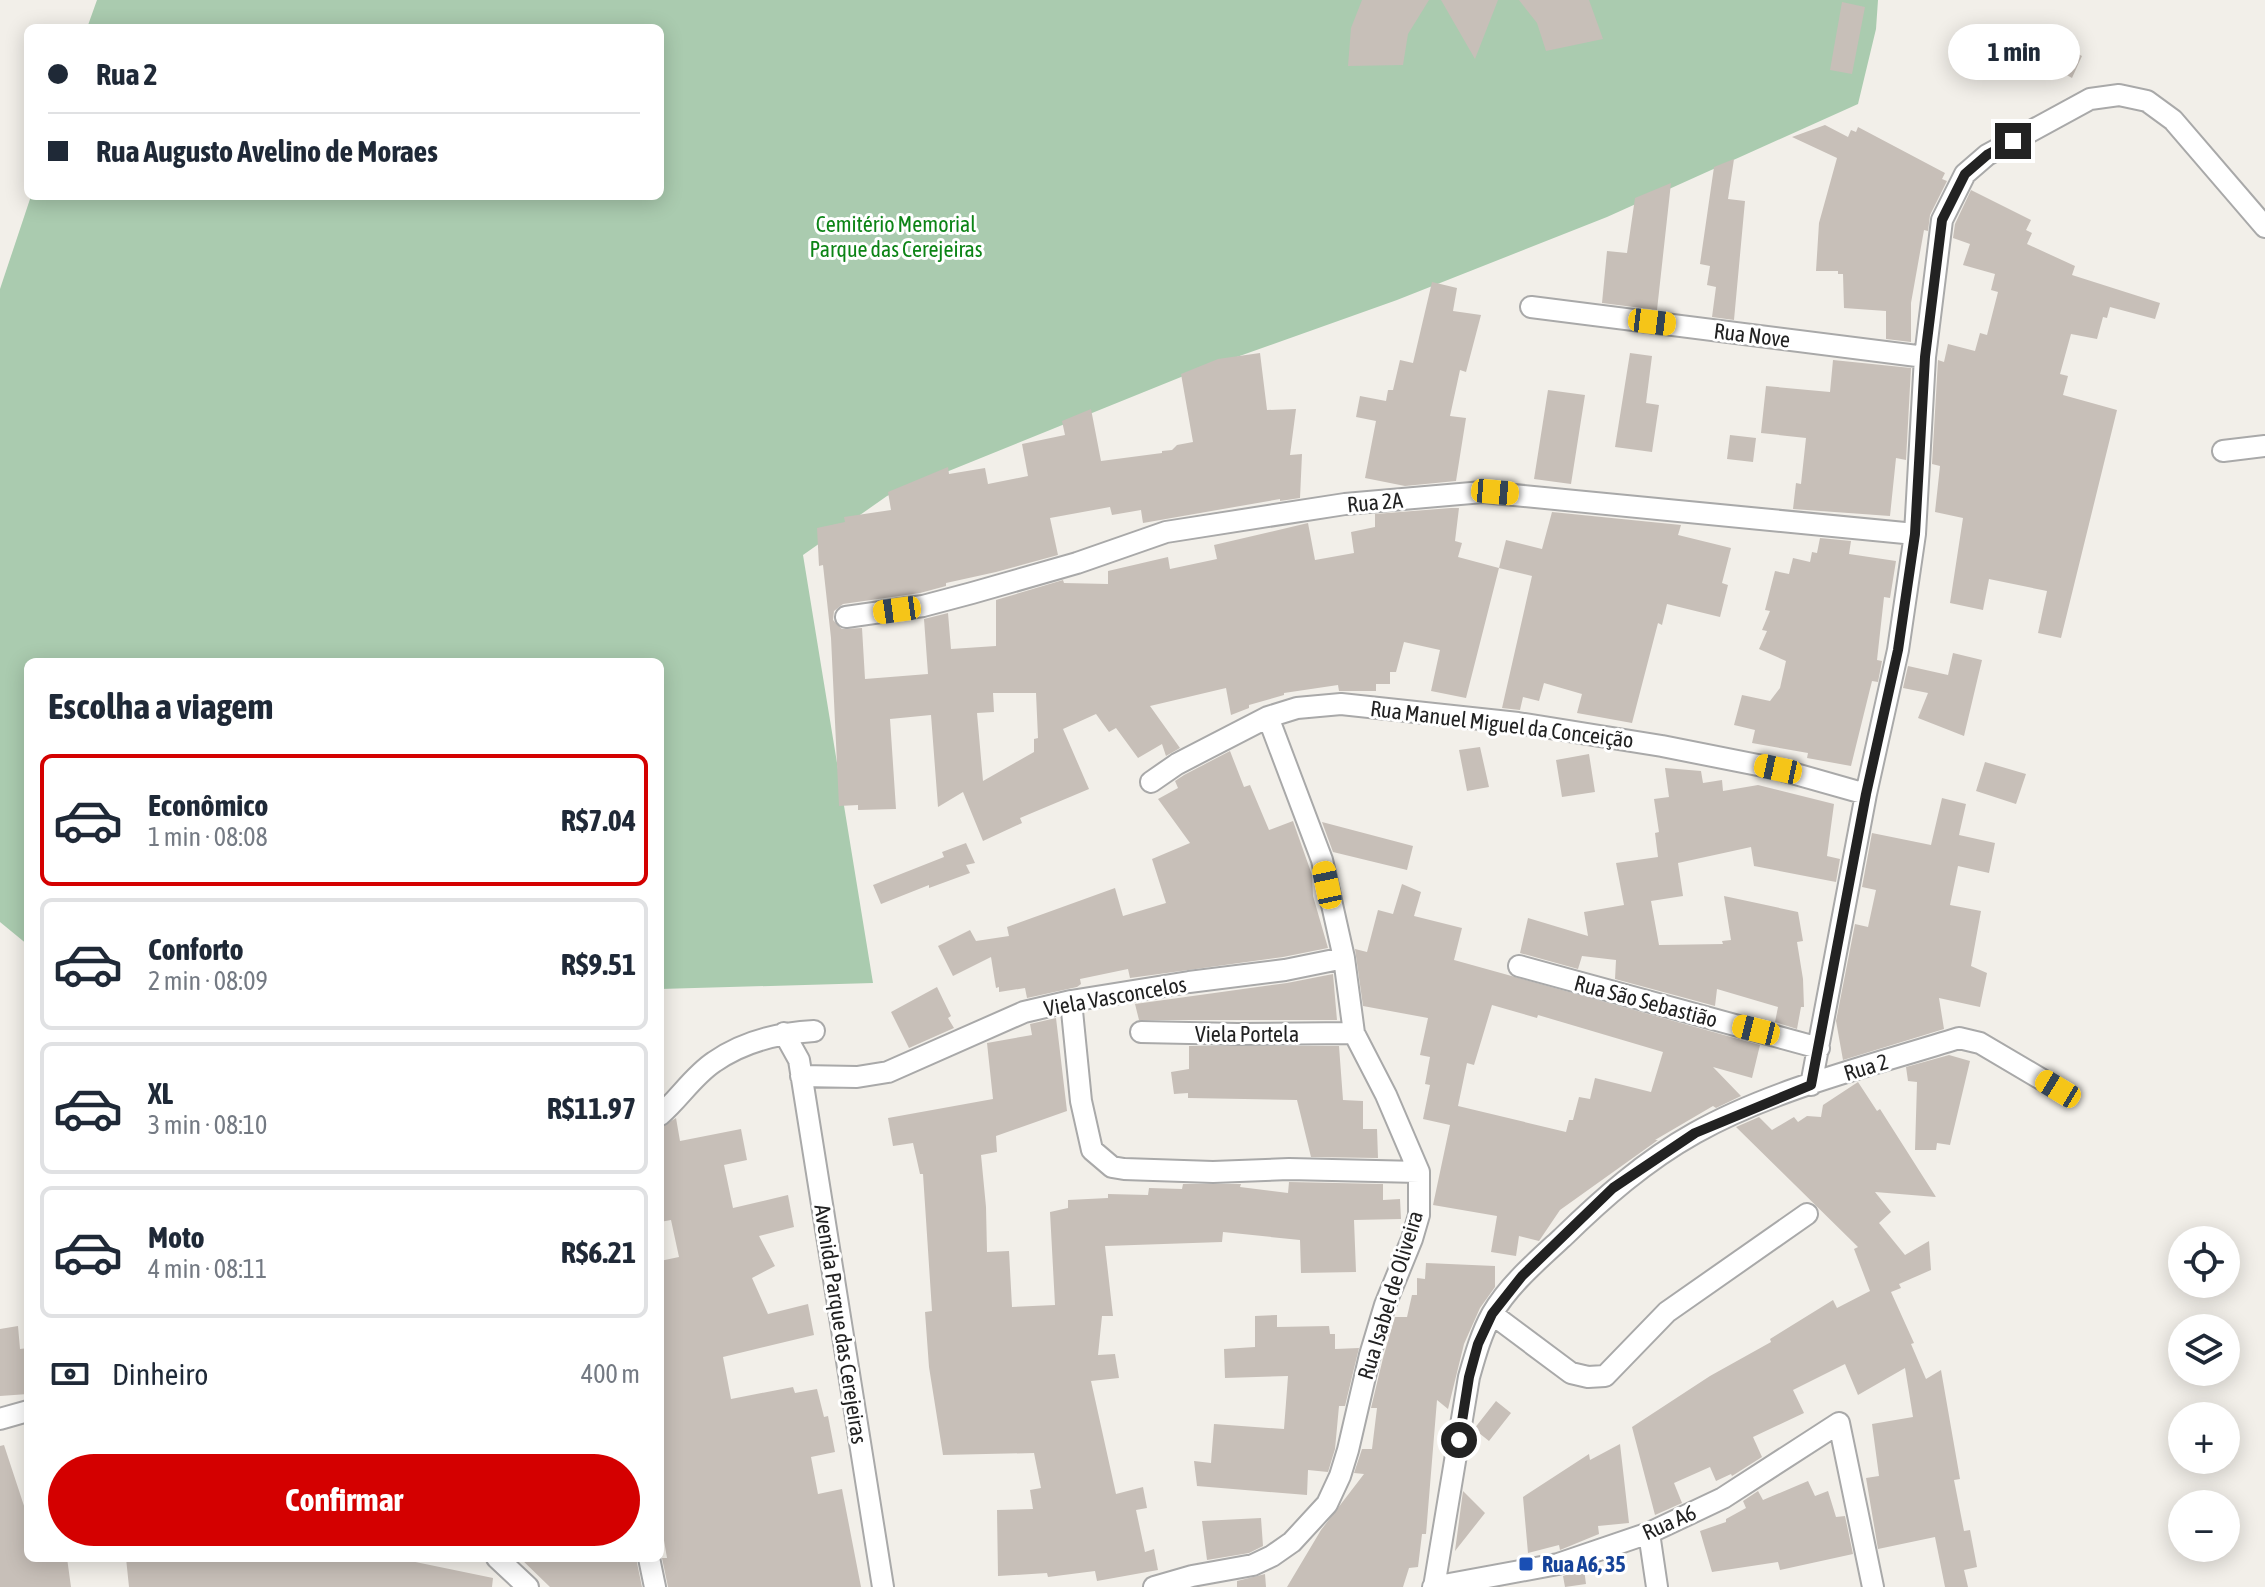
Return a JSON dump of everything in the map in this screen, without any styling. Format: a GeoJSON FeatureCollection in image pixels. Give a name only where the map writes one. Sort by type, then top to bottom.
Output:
{"type":"FeatureCollection","features":[{"type":"Feature","properties":{"kind":"street"},"geometry":{"type":"LineString","coordinates":[[1811,1085],[1866,794],[1898,650],[1915,534],[1925,357],[1942,220],[1965,174],[1987,155],[2090,99],[2119,95],[2147,101],[2173,120],[2265,227]]}},
{"type":"Feature","properties":{"kind":"street","name":"Rua Nove"},"geometry":{"type":"LineString","coordinates":[[1531,307],[1925,357]]}},
{"type":"Feature","properties":{"kind":"street"},"geometry":{"type":"LineString","coordinates":[[2223,451],[2265,446]]}},
{"type":"Feature","properties":{"kind":"street","name":"Rua 2A"},"geometry":{"type":"LineString","coordinates":[[846,617],[923,606],[972,593],[1077,563],[1166,532],[1345,504],[1483,492],[1915,534]]}},
{"type":"Feature","properties":{"kind":"street","name":"Rua Manuel Miguel da Conceição"},"geometry":{"type":"LineString","coordinates":[[1151,782],[1177,764],[1268,717],[1297,708],[1341,704],[1518,723],[1725,758],[1778,769],[1866,794]]}},
{"type":"Feature","properties":{"kind":"street","name":"Rua Isabel de Oliveira"},"geometry":{"type":"LineString","coordinates":[[1154,1587],[1192,1576],[1253,1565],[1272,1556],[1292,1542],[1327,1504],[1348,1450],[1366,1367],[1385,1305],[1419,1215],[1419,1172],[1386,1095],[1354,1033],[1344,958],[1322,860],[1268,717]]}},
{"type":"Feature","properties":{"kind":"street","name":"Viela Vasconcelos"},"geometry":{"type":"LineString","coordinates":[[800,1068],[857,1077],[888,1072],[1024,1012],[1071,1001],[1285,970],[1344,958]]}},
{"type":"Feature","properties":{"kind":"street","name":"Rua São Sebastião"},"geometry":{"type":"LineString","coordinates":[[1519,966],[1819,1048]]}},
{"type":"Feature","properties":{"kind":"street"},"geometry":{"type":"LineString","coordinates":[[1071,1001],[1081,1101],[1092,1150],[1112,1167],[1213,1172],[1289,1169],[1419,1172]]}},
{"type":"Feature","properties":{"kind":"street"},"geometry":{"type":"LineString","coordinates":[[664,1111],[712,1063],[754,1040],[784,1033],[814,1031],[800,1068]]}},
{"type":"Feature","properties":{"kind":"street","name":"Viela Portela"},"geometry":{"type":"LineString","coordinates":[[1141,1032],[1354,1033]]}},
{"type":"Feature","properties":{"kind":"street","name":"Avenida Parque das Cerejeiras"},"geometry":{"type":"LineString","coordinates":[[784,1033],[800,1068],[883,1587]]}},
{"type":"Feature","properties":{"kind":"street","name":"Rua 2"},"geometry":{"type":"LineString","coordinates":[[1434,1587],[1469,1377],[1478,1344],[1492,1314],[1522,1276],[1613,1188],[1695,1133],[1811,1085],[1959,1038],[1980,1043],[2058,1089]]}},
{"type":"Feature","properties":{"kind":"street"},"geometry":{"type":"LineString","coordinates":[[1492,1314],[1571,1373],[1588,1377],[1605,1376],[1667,1312],[1807,1214]]}},
{"type":"Feature","properties":{"kind":"street"},"geometry":{"type":"LineString","coordinates":[[0,1419],[24,1412]]}},
{"type":"Feature","properties":{"kind":"street","name":"Rua A6"},"geometry":{"type":"LineString","coordinates":[[1434,1587],[1465,1584],[1558,1564],[1649,1533],[1723,1498],[1839,1423],[1873,1587]]}},
{"type":"Feature","properties":{"kind":"street"},"geometry":{"type":"LineString","coordinates":[[1649,1533],[1657,1587]]}},
{"type":"Feature","properties":{"kind":"street"},"geometry":{"type":"LineString","coordinates":[[501,1562],[528,1587]]}},
{"type":"Feature","properties":{"kind":"street"},"geometry":{"type":"LineString","coordinates":[[650,1562],[655,1587]]}},
{"type":"Feature","properties":{"kind":"green space","name":"Cemitério Memorial Parque das Cerejeiras"},"geometry":{"type":"Polygon","coordinates":[[[97,0],[1878,0],[1876,29],[1858,104],[1607,217],[1397,300],[1186,375],[887,496],[803,555],[873,983],[664,989],[664,658],[24,658],[24,942],[0,922],[0,289],[30,200],[664,200],[664,24],[88,24],[97,0]]]}},
{"type":"Feature","properties":{"kind":"building"},"geometry":{"type":"Polygon","coordinates":[[[1362,0],[1429,0],[1408,34],[1403,65],[1348,66],[1351,28],[1362,0]]]}},
{"type":"Feature","properties":{"kind":"building"},"geometry":{"type":"Polygon","coordinates":[[[1441,0],[1498,0],[1475,59],[1441,0]]]}},
{"type":"Feature","properties":{"kind":"building"},"geometry":{"type":"Polygon","coordinates":[[[1519,0],[1589,0],[1603,39],[1546,51],[1537,23],[1519,0]]]}},
{"type":"Feature","properties":{"kind":"building"},"geometry":{"type":"Polygon","coordinates":[[[1842,2],[1865,7],[1852,74],[1830,70],[1842,2]]]}},
{"type":"Feature","properties":{"kind":"building"},"geometry":{"type":"Polygon","coordinates":[[[2064,47],[2082,56],[2072,78],[2054,68],[2064,47]]]}},
{"type":"Feature","properties":{"kind":"building"},"geometry":{"type":"Polygon","coordinates":[[[1825,125],[1848,137],[1851,130],[1856,132],[1858,127],[1945,173],[1942,179],[1947,181],[1930,215],[1928,231],[1924,230],[1911,303],[1911,342],[1886,339],[1886,311],[1844,308],[1843,274],[1838,274],[1838,271],[1816,271],[1819,223],[1837,158],[1792,137],[1825,125]]]}},
{"type":"Feature","properties":{"kind":"building"},"geometry":{"type":"Polygon","coordinates":[[[1734,159],[1728,199],[1745,201],[1734,320],[1712,317],[1716,287],[1707,285],[1710,266],[1700,264],[1714,167],[1734,159]]]}},
{"type":"Feature","properties":{"kind":"building"},"geometry":{"type":"Polygon","coordinates":[[[1671,183],[1657,310],[1602,303],[1607,251],[1627,253],[1635,198],[1671,183]]]}},
{"type":"Feature","properties":{"kind":"building"},"geometry":{"type":"Polygon","coordinates":[[[1971,190],[2031,220],[2026,230],[2032,233],[2027,244],[2075,266],[2072,275],[2160,303],[2155,319],[2110,307],[2107,318],[2103,317],[2097,339],[2071,334],[2060,374],[2068,376],[2063,395],[2117,410],[2061,638],[2038,633],[2047,591],[1989,579],[1983,610],[1950,603],[1963,518],[1935,512],[1940,466],[1932,464],[1938,360],[1944,362],[1948,344],[1975,351],[1980,333],[1987,335],[1998,292],[1991,290],[1995,274],[1963,265],[1970,244],[1953,238],[1955,224],[1971,190]]]}},
{"type":"Feature","properties":{"kind":"building"},"geometry":{"type":"Polygon","coordinates":[[[1432,282],[1457,288],[1453,311],[1481,315],[1466,372],[1460,370],[1450,416],[1466,418],[1456,481],[1405,486],[1365,478],[1376,421],[1356,417],[1360,396],[1386,401],[1388,390],[1393,390],[1400,360],[1413,363],[1432,282]]]}},
{"type":"Feature","properties":{"kind":"building"},"geometry":{"type":"Polygon","coordinates":[[[1260,353],[1267,410],[1296,409],[1290,455],[1302,454],[1300,498],[1143,523],[1141,510],[1112,515],[1110,507],[1050,518],[1058,555],[946,583],[946,586],[920,593],[843,604],[834,611],[833,620],[842,629],[862,628],[865,679],[928,674],[924,619],[948,613],[951,649],[996,646],[996,600],[1063,580],[1064,583],[1108,584],[1108,571],[1168,557],[1170,569],[1217,559],[1214,545],[1308,523],[1315,560],[1354,553],[1351,532],[1375,527],[1375,514],[1459,508],[1455,541],[1462,543],[1458,557],[1499,568],[1466,698],[1431,691],[1440,650],[1404,642],[1396,672],[1390,672],[1390,684],[1376,684],[1376,691],[1339,691],[1338,685],[1284,693],[1231,715],[1226,688],[1150,706],[1180,748],[1166,756],[1162,744],[1138,758],[1116,728],[1109,732],[1096,714],[1063,729],[1089,789],[1020,818],[1022,823],[983,841],[963,792],[938,807],[931,715],[890,719],[896,809],[858,810],[858,805],[839,806],[831,638],[823,565],[819,566],[817,528],[845,522],[844,517],[891,510],[888,492],[948,467],[949,474],[985,468],[988,484],[1028,476],[1022,444],[1065,435],[1062,421],[1091,409],[1101,461],[1162,453],[1177,445],[1193,442],[1181,374],[1218,359],[1260,353]],[[993,693],[994,712],[977,713],[983,781],[1034,752],[1034,739],[1038,738],[1036,693],[993,693]]]}},
{"type":"Feature","properties":{"kind":"building"},"geometry":{"type":"Polygon","coordinates":[[[1630,353],[1652,356],[1646,403],[1659,405],[1652,452],[1615,447],[1630,353]]]}},
{"type":"Feature","properties":{"kind":"building"},"geometry":{"type":"Polygon","coordinates":[[[1833,360],[1911,368],[1906,460],[1896,458],[1890,516],[1793,509],[1796,483],[1801,484],[1806,438],[1761,433],[1766,386],[1830,392],[1833,360]]]}},
{"type":"Feature","properties":{"kind":"building"},"geometry":{"type":"Polygon","coordinates":[[[1548,390],[1585,395],[1571,484],[1534,479],[1548,390]]]}},
{"type":"Feature","properties":{"kind":"building"},"geometry":{"type":"Polygon","coordinates":[[[1730,435],[1756,438],[1753,462],[1727,459],[1730,435]]]}},
{"type":"Feature","properties":{"kind":"building"},"geometry":{"type":"Polygon","coordinates":[[[1552,512],[1681,525],[1678,535],[1731,548],[1722,583],[1728,585],[1720,617],[1667,604],[1662,625],[1658,623],[1632,723],[1577,713],[1582,694],[1544,683],[1539,701],[1523,697],[1520,710],[1502,708],[1532,576],[1499,568],[1506,540],[1542,549],[1552,512]]]}},
{"type":"Feature","properties":{"kind":"building"},"geometry":{"type":"Polygon","coordinates":[[[1820,538],[1851,541],[1849,554],[1896,561],[1890,598],[1884,597],[1877,660],[1882,661],[1878,682],[1872,681],[1851,766],[1807,758],[1808,753],[1752,743],[1755,730],[1734,725],[1742,695],[1770,701],[1780,688],[1786,661],[1759,649],[1767,631],[1762,630],[1770,611],[1765,610],[1775,571],[1789,574],[1793,558],[1810,562],[1812,552],[1817,553],[1820,538]]]}},
{"type":"Feature","properties":{"kind":"building"},"geometry":{"type":"Polygon","coordinates":[[[1953,653],[1982,660],[1964,736],[1918,718],[1928,693],[1903,688],[1908,666],[1948,675],[1953,653]]]}},
{"type":"Feature","properties":{"kind":"building"},"geometry":{"type":"Polygon","coordinates":[[[1480,747],[1489,787],[1467,791],[1459,750],[1480,747]]]}},
{"type":"Feature","properties":{"kind":"building"},"geometry":{"type":"Polygon","coordinates":[[[1230,751],[1244,787],[1250,785],[1269,830],[1293,821],[1312,875],[1313,896],[1328,948],[1130,978],[1128,969],[1080,979],[1081,984],[1077,987],[1027,998],[1025,988],[999,992],[991,957],[953,976],[938,946],[970,930],[976,941],[1009,936],[1007,927],[1115,888],[1123,916],[1166,903],[1152,859],[1190,843],[1158,799],[1178,788],[1175,781],[1184,775],[1230,751]]]}},
{"type":"Feature","properties":{"kind":"building"},"geometry":{"type":"Polygon","coordinates":[[[1589,754],[1595,792],[1562,797],[1556,760],[1589,754]]]}},
{"type":"Feature","properties":{"kind":"building"},"geometry":{"type":"Polygon","coordinates":[[[1985,762],[2026,774],[2016,804],[1976,791],[1985,762]]]}},
{"type":"Feature","properties":{"kind":"building"},"geometry":{"type":"Polygon","coordinates":[[[1665,768],[1701,771],[1703,783],[1722,780],[1723,791],[1758,785],[1834,804],[1827,856],[1840,859],[1836,882],[1754,866],[1751,847],[1678,863],[1683,896],[1651,901],[1659,945],[1723,944],[1722,941],[1731,940],[1724,896],[1798,912],[1803,941],[1797,942],[1804,1007],[1801,1007],[1797,1029],[1775,1022],[1778,1007],[1717,989],[1715,1006],[1615,979],[1616,960],[1582,956],[1578,969],[1520,953],[1528,918],[1588,936],[1584,912],[1624,905],[1616,863],[1658,857],[1655,833],[1659,832],[1654,799],[1669,797],[1665,768]]]}},
{"type":"Feature","properties":{"kind":"building"},"geometry":{"type":"Polygon","coordinates":[[[1942,798],[1966,804],[1959,835],[1995,843],[1989,873],[1958,866],[1950,905],[1981,911],[1971,966],[1987,973],[1980,1007],[1939,998],[1944,1029],[1843,1060],[1836,1021],[1855,924],[1868,927],[1876,890],[1862,887],[1872,833],[1931,845],[1942,798]]]}},
{"type":"Feature","properties":{"kind":"building"},"geometry":{"type":"Polygon","coordinates":[[[1322,822],[1413,846],[1407,870],[1333,852],[1322,822]]]}},
{"type":"Feature","properties":{"kind":"building"},"geometry":{"type":"Polygon","coordinates":[[[966,843],[975,863],[966,865],[970,873],[881,904],[873,885],[944,857],[942,852],[966,843]]]}},
{"type":"Feature","properties":{"kind":"building"},"geometry":{"type":"Polygon","coordinates":[[[1402,884],[1421,892],[1414,916],[1462,928],[1454,960],[1760,1045],[1752,1078],[1713,1067],[1741,1096],[1716,1108],[1713,1106],[1655,1140],[1658,1140],[1560,1210],[1539,1241],[1519,1236],[1516,1256],[1491,1252],[1497,1216],[1433,1205],[1450,1125],[1423,1119],[1430,1085],[1425,1084],[1430,1057],[1420,1055],[1428,1018],[1363,1006],[1355,949],[1367,952],[1378,910],[1393,914],[1402,884]],[[1492,1005],[1474,1065],[1467,1063],[1458,1106],[1566,1132],[1579,1097],[1590,1099],[1595,1078],[1651,1092],[1663,1052],[1538,1015],[1537,1018],[1492,1005]]]}},
{"type":"Feature","properties":{"kind":"building"},"geometry":{"type":"Polygon","coordinates":[[[1333,974],[1337,1020],[1139,1020],[1135,1004],[1287,983],[1333,974]]]}},
{"type":"Feature","properties":{"kind":"building"},"geometry":{"type":"Polygon","coordinates":[[[937,987],[954,1028],[909,1048],[891,1012],[937,987]]]}},
{"type":"Feature","properties":{"kind":"building"},"geometry":{"type":"Polygon","coordinates":[[[1056,1018],[1067,1111],[996,1136],[997,1152],[981,1155],[987,1252],[1009,1251],[1012,1307],[1055,1305],[1050,1212],[1068,1208],[1068,1200],[1108,1198],[1108,1194],[1148,1195],[1149,1188],[1182,1189],[1183,1184],[1241,1184],[1240,1187],[1288,1193],[1289,1182],[1383,1184],[1383,1200],[1400,1199],[1401,1219],[1354,1220],[1356,1272],[1301,1273],[1300,1240],[1223,1232],[1222,1242],[1105,1246],[1113,1316],[1102,1316],[1098,1355],[1115,1354],[1119,1378],[1091,1381],[1116,1494],[1143,1487],[1147,1508],[1136,1510],[1145,1552],[1154,1549],[1158,1570],[1097,1581],[1095,1571],[1048,1577],[1047,1573],[998,1576],[997,1510],[1033,1509],[1030,1490],[1041,1488],[1034,1453],[943,1455],[929,1367],[925,1312],[932,1311],[923,1174],[920,1174],[913,1143],[893,1146],[888,1118],[993,1099],[987,1043],[1032,1035],[1030,1024],[1056,1018]]]}},
{"type":"Feature","properties":{"kind":"building"},"geometry":{"type":"Polygon","coordinates":[[[1189,1046],[1339,1046],[1343,1100],[1363,1101],[1363,1129],[1377,1129],[1378,1158],[1311,1157],[1297,1100],[1188,1098],[1188,1093],[1174,1094],[1171,1072],[1189,1069],[1189,1046]]]}},
{"type":"Feature","properties":{"kind":"building"},"geometry":{"type":"Polygon","coordinates":[[[1949,1055],[1970,1061],[1950,1145],[1937,1143],[1936,1150],[1915,1150],[1917,1082],[1908,1081],[1906,1067],[1949,1055]]]}},
{"type":"Feature","properties":{"kind":"building"},"geometry":{"type":"Polygon","coordinates":[[[1858,1082],[1877,1111],[1880,1109],[1936,1197],[1875,1192],[1891,1212],[1879,1223],[1905,1255],[1929,1241],[1931,1270],[1899,1284],[1901,1288],[1891,1292],[1926,1379],[1941,1370],[1960,1479],[1954,1480],[1964,1531],[1970,1530],[1977,1567],[1964,1570],[1968,1587],[1945,1587],[1935,1537],[1878,1549],[1866,1478],[1879,1476],[1872,1424],[1913,1417],[1905,1368],[1858,1395],[1845,1364],[1793,1390],[1804,1413],[1753,1437],[1762,1457],[1732,1476],[1716,1481],[1710,1467],[1674,1483],[1682,1503],[1655,1515],[1632,1427],[1833,1300],[1837,1308],[1870,1291],[1854,1249],[1858,1247],[1736,1127],[1759,1117],[1772,1130],[1794,1117],[1798,1122],[1807,1116],[1821,1117],[1823,1105],[1858,1082]]]}},
{"type":"Feature","properties":{"kind":"building"},"geometry":{"type":"Polygon","coordinates":[[[676,1118],[680,1141],[741,1129],[747,1160],[724,1165],[733,1208],[788,1195],[794,1227],[759,1236],[775,1266],[752,1278],[768,1314],[808,1304],[814,1335],[723,1357],[731,1399],[793,1387],[795,1393],[817,1389],[824,1417],[828,1416],[835,1452],[811,1457],[818,1494],[842,1489],[861,1587],[668,1587],[663,1562],[667,1558],[664,1540],[664,1260],[679,1257],[671,1220],[664,1221],[664,1126],[676,1118]]]}},
{"type":"Feature","properties":{"kind":"building"},"geometry":{"type":"Polygon","coordinates":[[[1426,1263],[1495,1266],[1495,1287],[1480,1308],[1464,1344],[1448,1409],[1437,1400],[1426,1534],[1422,1534],[1418,1567],[1409,1568],[1403,1587],[1287,1587],[1321,1530],[1364,1474],[1354,1473],[1362,1449],[1372,1449],[1377,1408],[1371,1408],[1395,1317],[1407,1317],[1412,1295],[1417,1295],[1417,1278],[1425,1279],[1426,1263]]]}},
{"type":"Feature","properties":{"kind":"building"},"geometry":{"type":"Polygon","coordinates":[[[1277,1315],[1277,1327],[1329,1326],[1330,1334],[1335,1334],[1335,1349],[1359,1348],[1345,1406],[1339,1406],[1335,1449],[1328,1472],[1308,1470],[1307,1495],[1197,1486],[1194,1461],[1211,1463],[1214,1424],[1284,1429],[1288,1376],[1225,1378],[1224,1349],[1255,1347],[1255,1316],[1277,1315]]]}},
{"type":"Feature","properties":{"kind":"building"},"geometry":{"type":"Polygon","coordinates":[[[18,1326],[20,1349],[24,1348],[24,1394],[0,1396],[0,1329],[18,1326]]]}},
{"type":"Feature","properties":{"kind":"building"},"geometry":{"type":"Polygon","coordinates":[[[1496,1401],[1511,1413],[1489,1441],[1474,1429],[1496,1401]]]}},
{"type":"Feature","properties":{"kind":"building"},"geometry":{"type":"Polygon","coordinates":[[[1620,1444],[1629,1523],[1598,1526],[1599,1534],[1560,1550],[1559,1545],[1528,1553],[1523,1497],[1589,1454],[1590,1460],[1620,1444]]]}},
{"type":"Feature","properties":{"kind":"building"},"geometry":{"type":"Polygon","coordinates":[[[4,1445],[24,1506],[24,1562],[68,1562],[71,1587],[0,1587],[0,1446],[4,1445]]]}},
{"type":"Feature","properties":{"kind":"building"},"geometry":{"type":"Polygon","coordinates":[[[1808,1481],[1815,1496],[1828,1491],[1836,1517],[1845,1516],[1853,1554],[1780,1570],[1778,1562],[1712,1572],[1700,1531],[1726,1522],[1726,1519],[1746,1508],[1743,1501],[1758,1491],[1763,1500],[1808,1481]]]}},
{"type":"Feature","properties":{"kind":"building"},"geometry":{"type":"Polygon","coordinates":[[[1463,1491],[1485,1513],[1455,1551],[1463,1491]]]}},
{"type":"Feature","properties":{"kind":"building"},"geometry":{"type":"Polygon","coordinates":[[[1261,1518],[1263,1546],[1249,1553],[1207,1560],[1202,1521],[1261,1518]]]}},
{"type":"Feature","properties":{"kind":"building"},"geometry":{"type":"Polygon","coordinates":[[[126,1562],[415,1562],[493,1578],[492,1587],[129,1587],[126,1562]]]}},
{"type":"Feature","properties":{"kind":"building"},"geometry":{"type":"Polygon","coordinates":[[[524,1562],[637,1562],[642,1587],[550,1587],[524,1562]]]}},
{"type":"Feature","properties":{"kind":"building"},"geometry":{"type":"Polygon","coordinates":[[[1584,1569],[1586,1584],[1565,1587],[1563,1576],[1584,1569]]]}},
{"type":"Feature","properties":{"kind":"building"},"geometry":{"type":"Polygon","coordinates":[[[1265,1574],[1266,1587],[1237,1587],[1237,1581],[1265,1574]]]}},
{"type":"Feature","properties":{"kind":"place","name":"Rua A6, 35"},"geometry":{"type":"Point","coordinates":[1526,1564]}},
{"type":"Feature","properties":{"kind":"route"},"geometry":{"type":"LineString","coordinates":[[1459,1440],[1469,1377],[1478,1344],[1492,1314],[1522,1276],[1613,1188],[1695,1133],[1811,1085],[1866,794],[1898,650],[1915,534],[1925,357],[1942,220],[1965,174],[1987,155],[2013,141]]}}]}
